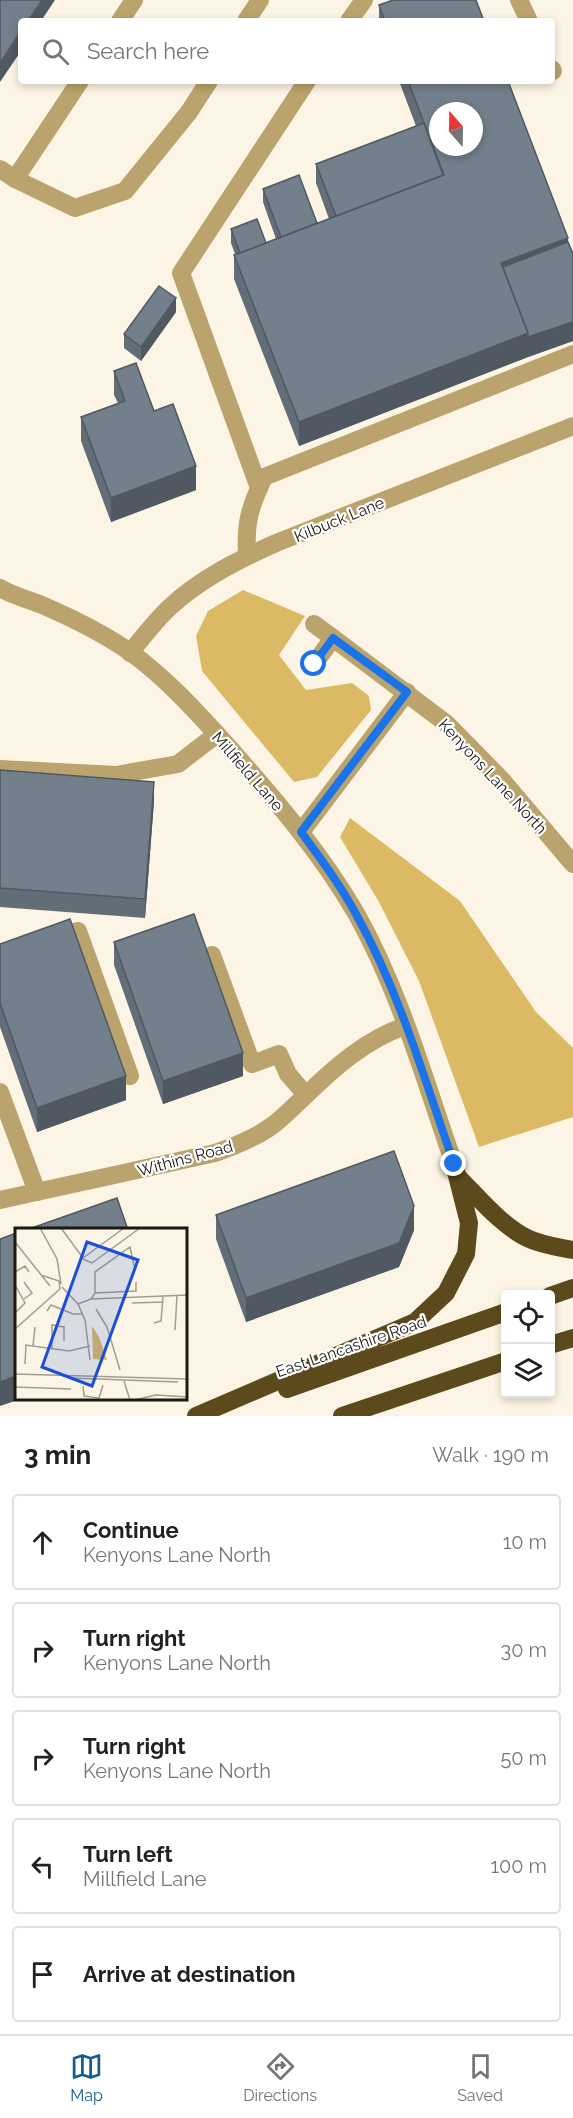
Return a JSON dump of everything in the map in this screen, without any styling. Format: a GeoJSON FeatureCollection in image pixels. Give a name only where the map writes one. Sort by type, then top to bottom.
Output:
{"type":"FeatureCollection","features":[{"type":"Feature","properties":{"kind":"highway"},"geometry":{"type":"LineString","coordinates":[[456,1171],[508,1226],[528,1239],[549,1246],[573,1250]]}},
{"type":"Feature","properties":{"kind":"highway"},"geometry":{"type":"LineString","coordinates":[[196,1416],[415,1322],[446,1293],[466,1254],[469,1223],[456,1171]]}},
{"type":"Feature","properties":{"kind":"highway"},"geometry":{"type":"LineString","coordinates":[[555,1294],[573,1288]]}},
{"type":"Feature","properties":{"kind":"highway","name":"East Lancashire Road"},"geometry":{"type":"LineString","coordinates":[[209,1416],[501,1314]]}},
{"type":"Feature","properties":{"kind":"highway"},"geometry":{"type":"LineString","coordinates":[[555,1344],[573,1338]]}},
{"type":"Feature","properties":{"kind":"highway"},"geometry":{"type":"LineString","coordinates":[[342,1416],[501,1363]]}},
{"type":"Feature","properties":{"kind":"street"},"geometry":{"type":"LineString","coordinates":[[122,18],[134,0]]}},
{"type":"Feature","properties":{"kind":"street"},"geometry":{"type":"LineString","coordinates":[[248,18],[260,0]]}},
{"type":"Feature","properties":{"kind":"street"},"geometry":{"type":"LineString","coordinates":[[351,18],[364,0]]}},
{"type":"Feature","properties":{"kind":"street"},"geometry":{"type":"LineString","coordinates":[[519,0],[528,18]]}},
{"type":"Feature","properties":{"kind":"street"},"geometry":{"type":"LineString","coordinates":[[78,84],[8,174],[75,208],[125,191],[189,112],[207,84]]}},
{"type":"Feature","properties":{"kind":"street"},"geometry":{"type":"LineString","coordinates":[[259,488],[181,273],[305,84]]}},
{"type":"Feature","properties":{"kind":"street"},"geometry":{"type":"LineString","coordinates":[[247,556],[245,529],[264,477],[573,354]]}},
{"type":"Feature","properties":{"kind":"street","name":"Kilbuck Lane"},"geometry":{"type":"LineString","coordinates":[[130,653],[169,608],[187,593],[211,576],[247,556],[573,426]]}},
{"type":"Feature","properties":{"kind":"street","name":"Millfield Lane"},"geometry":{"type":"LineString","coordinates":[[2,591],[42,605],[88,627],[130,653],[184,698],[301,832],[330,871],[358,917],[383,971],[405,1026],[456,1171]]}},
{"type":"Feature","properties":{"kind":"street","name":"Kenyons Lane North"},"geometry":{"type":"LineString","coordinates":[[314,624],[447,724],[501,779],[573,864]]}},
{"type":"Feature","properties":{"kind":"street"},"geometry":{"type":"LineString","coordinates":[[314,664],[333,638]]}},
{"type":"Feature","properties":{"kind":"street"},"geometry":{"type":"LineString","coordinates":[[301,832],[407,692]]}},
{"type":"Feature","properties":{"kind":"street"},"geometry":{"type":"LineString","coordinates":[[0,768],[117,775],[178,764],[217,734]]}},
{"type":"Feature","properties":{"kind":"street"},"geometry":{"type":"LineString","coordinates":[[33,940],[78,931],[130,1076]]}},
{"type":"Feature","properties":{"kind":"street"},"geometry":{"type":"LineString","coordinates":[[212,955],[252,1064],[279,1054],[288,1074],[306,1095]]}},
{"type":"Feature","properties":{"kind":"street","name":"Withins Road"},"geometry":{"type":"LineString","coordinates":[[0,1200],[215,1153],[255,1137],[274,1125],[366,1044],[405,1026]]}},
{"type":"Feature","properties":{"kind":"street"},"geometry":{"type":"LineString","coordinates":[[0,1092],[37,1192]]}},
{"type":"Feature","properties":{"kind":"shaded area"},"geometry":{"type":"Polygon","coordinates":[[[243,590],[305,616],[279,655],[306,690],[352,683],[369,696],[371,710],[317,777],[294,782],[202,671],[196,636],[208,611],[243,590]]]}},
{"type":"Feature","properties":{"kind":"shaded area"},"geometry":{"type":"Polygon","coordinates":[[[350,818],[460,901],[536,1012],[573,1048],[573,1117],[479,1147],[419,981],[379,902],[340,837],[350,818]]]}},
{"type":"Feature","properties":{"kind":"building"},"geometry":{"type":"Polygon","coordinates":[[[0,0],[42,0],[30,18],[18,18],[18,36],[0,63],[0,0]]]}},
{"type":"Feature","properties":{"kind":"building"},"geometry":{"type":"Polygon","coordinates":[[[393,0],[476,0],[483,18],[384,18],[379,5],[393,0]]]}},
{"type":"Feature","properties":{"kind":"building"},"geometry":{"type":"Polygon","coordinates":[[[409,84],[509,84],[568,238],[501,263],[528,333],[299,422],[234,255],[444,175],[437,156],[483,156],[483,102],[429,102],[429,136],[409,84]]]}},
{"type":"Feature","properties":{"kind":"building"},"geometry":{"type":"Polygon","coordinates":[[[424,123],[429,137],[429,156],[436,156],[443,175],[336,216],[316,164],[424,123]]]}},
{"type":"Feature","properties":{"kind":"building"},"geometry":{"type":"Polygon","coordinates":[[[299,175],[317,223],[281,237],[263,189],[299,175]]]}},
{"type":"Feature","properties":{"kind":"building"},"geometry":{"type":"Polygon","coordinates":[[[257,219],[266,243],[240,253],[231,229],[257,219]]]}},
{"type":"Feature","properties":{"kind":"building"},"geometry":{"type":"Polygon","coordinates":[[[568,242],[573,254],[573,322],[528,337],[503,267],[568,242]]]}},
{"type":"Feature","properties":{"kind":"building"},"geometry":{"type":"Polygon","coordinates":[[[159,286],[176,298],[141,347],[124,334],[159,286]]]}},
{"type":"Feature","properties":{"kind":"building"},"geometry":{"type":"Polygon","coordinates":[[[136,363],[154,411],[173,404],[196,466],[111,498],[81,417],[125,401],[114,371],[136,363]]]}},
{"type":"Feature","properties":{"kind":"building"},"geometry":{"type":"Polygon","coordinates":[[[0,770],[154,782],[145,899],[0,888],[0,770]]]}},
{"type":"Feature","properties":{"kind":"building"},"geometry":{"type":"Polygon","coordinates":[[[194,914],[243,1053],[163,1081],[114,942],[194,914]]]}},
{"type":"Feature","properties":{"kind":"building"},"geometry":{"type":"Polygon","coordinates":[[[70,919],[126,1076],[37,1108],[0,1003],[0,944],[70,919]]]}},
{"type":"Feature","properties":{"kind":"building"},"geometry":{"type":"Polygon","coordinates":[[[394,1151],[414,1206],[399,1243],[246,1298],[216,1215],[394,1151]]]}},
{"type":"Feature","properties":{"kind":"building"},"geometry":{"type":"Polygon","coordinates":[[[117,1198],[127,1228],[32,1228],[117,1198]]]}},
{"type":"Feature","properties":{"kind":"building"},"geometry":{"type":"Polygon","coordinates":[[[15,1233],[15,1376],[0,1382],[0,1239],[15,1233]]]}},
{"type":"Feature","properties":{"kind":"route"},"geometry":{"type":"LineString","coordinates":[[314,664],[333,638],[407,692],[301,832],[330,871],[358,917],[383,971],[454,1164]]}}]}
